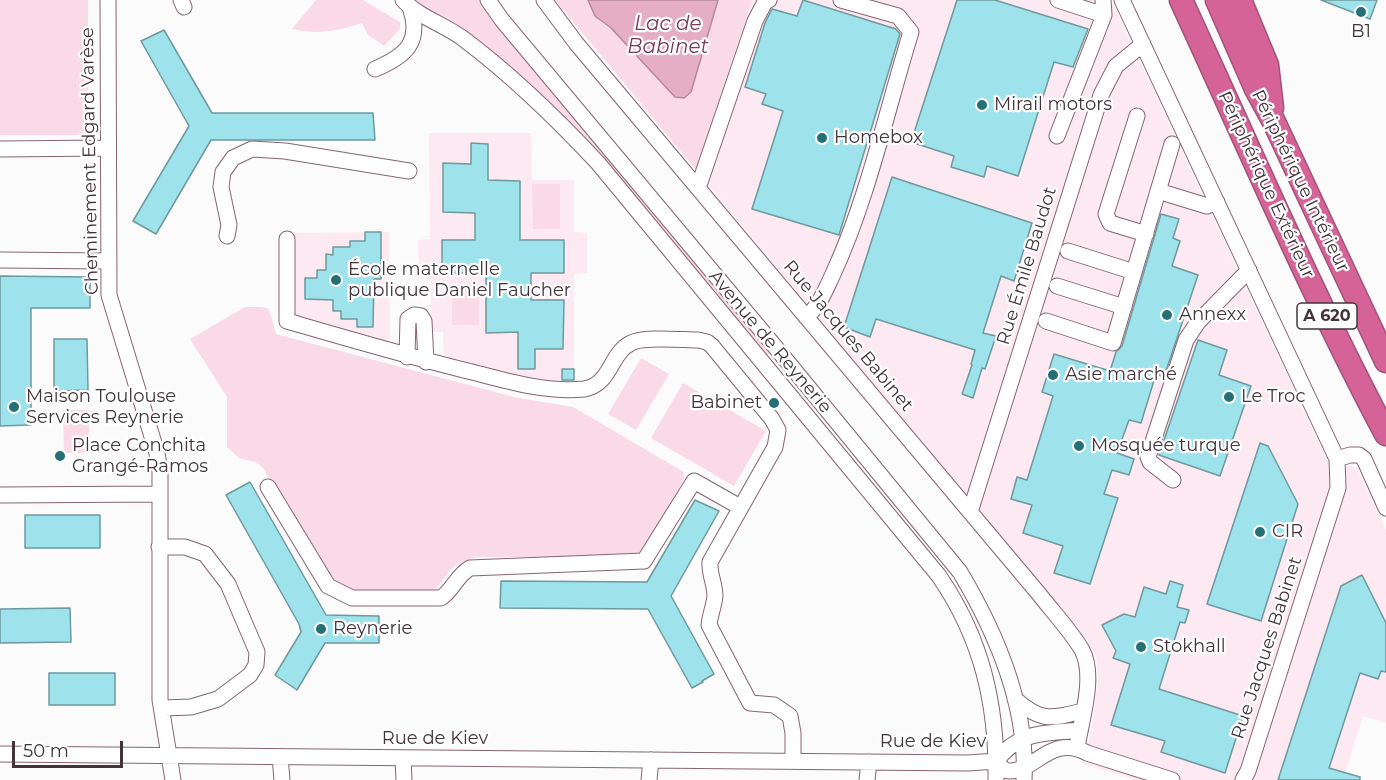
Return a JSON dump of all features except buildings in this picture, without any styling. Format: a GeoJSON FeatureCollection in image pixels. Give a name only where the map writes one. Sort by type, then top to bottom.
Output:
{"type":"FeatureCollection","features":[{"type":"Feature","properties":{"kind":"highway","name":"Périphérique Extérieur"},"geometry":{"type":"LineString","coordinates":[[1181,0],[1275,207],[1386,434]]}},
{"type":"Feature","properties":{"kind":"highway","name":"Périphérique Intérieur"},"geometry":{"type":"LineString","coordinates":[[1217,0],[1256,89],[1274,122],[1386,361]]}},
{"type":"Feature","properties":{"kind":"highway"},"geometry":{"type":"LineString","coordinates":[[1240,0],[1267,65],[1274,122]]}},
{"type":"Feature","properties":{"kind":"street","name":"Cheminement Edgard Varèse"},"geometry":{"type":"LineString","coordinates":[[108,0],[109,295],[157,453],[160,471],[160,689],[173,780]]}},
{"type":"Feature","properties":{"kind":"street","name":"Avenue de Reynerie"},"geometry":{"type":"LineString","coordinates":[[488,0],[502,20],[953,564],[979,604],[1005,664],[1023,737],[1024,774]]}},
{"type":"Feature","properties":{"kind":"street","name":"Rue Jacques Babinet"},"geometry":{"type":"LineString","coordinates":[[544,0],[576,43],[1039,594],[1083,651],[1088,685],[1077,748]]}},
{"type":"Feature","properties":{"kind":"street"},"geometry":{"type":"LineString","coordinates":[[698,188],[755,21],[765,2],[769,0]]}},
{"type":"Feature","properties":{"kind":"street"},"geometry":{"type":"LineString","coordinates":[[806,317],[812,312],[826,288],[844,250],[868,180],[911,32],[898,16],[842,0]]}},
{"type":"Feature","properties":{"kind":"street"},"geometry":{"type":"LineString","coordinates":[[1057,136],[1104,8],[1058,0]]}},
{"type":"Feature","properties":{"kind":"street","name":"Rue Jacques Babinet"},"geometry":{"type":"LineString","coordinates":[[1122,0],[1337,459],[1338,488],[1248,771],[1242,780]]}},
{"type":"Feature","properties":{"kind":"street"},"geometry":{"type":"LineString","coordinates":[[375,69],[389,63],[407,50],[413,40],[414,19],[406,4]]}},
{"type":"Feature","properties":{"kind":"street","name":"Avenue de Reynerie"},"geometry":{"type":"LineString","coordinates":[[406,4],[456,33],[496,63],[559,121],[597,163],[760,362],[920,551],[956,600],[978,652],[989,693],[996,780]]}},
{"type":"Feature","properties":{"kind":"street","name":"Rue Émile Baudot"},"geometry":{"type":"LineString","coordinates":[[970,513],[1101,95],[1116,66],[1143,44]]}},
{"type":"Feature","properties":{"kind":"street"},"geometry":{"type":"LineString","coordinates":[[1137,116],[1106,214],[1110,223],[1146,234]]}},
{"type":"Feature","properties":{"kind":"street"},"geometry":{"type":"LineString","coordinates":[[1046,321],[1113,343],[1172,144]]}},
{"type":"Feature","properties":{"kind":"street"},"geometry":{"type":"LineString","coordinates":[[0,149],[107,148]]}},
{"type":"Feature","properties":{"kind":"street"},"geometry":{"type":"LineString","coordinates":[[227,236],[229,225],[221,187],[223,172],[233,158],[252,149],[285,151],[409,171]]}},
{"type":"Feature","properties":{"kind":"street"},"geometry":{"type":"LineString","coordinates":[[1158,191],[1207,206],[1217,202]]}},
{"type":"Feature","properties":{"kind":"street"},"geometry":{"type":"LineString","coordinates":[[287,239],[287,321],[426,362],[533,387],[583,389],[595,386],[602,380],[629,343],[639,340],[698,339],[707,342],[759,403],[778,430],[775,447],[710,562],[709,571],[714,583],[715,596],[709,625],[750,703],[774,705],[790,716],[793,733],[793,761]]}},
{"type":"Feature","properties":{"kind":"street"},"geometry":{"type":"LineString","coordinates":[[1068,251],[1134,272]]}},
{"type":"Feature","properties":{"kind":"street"},"geometry":{"type":"LineString","coordinates":[[0,260],[109,261]]}},
{"type":"Feature","properties":{"kind":"street"},"geometry":{"type":"LineString","coordinates":[[1173,480],[1150,462],[1148,457],[1186,340],[1198,322],[1249,270]]}},
{"type":"Feature","properties":{"kind":"street"},"geometry":{"type":"LineString","coordinates":[[1057,286],[1124,307]]}},
{"type":"Feature","properties":{"kind":"street"},"geometry":{"type":"LineString","coordinates":[[407,357],[408,319],[414,315],[421,316],[424,321],[426,362]]}},
{"type":"Feature","properties":{"kind":"street"},"geometry":{"type":"LineString","coordinates":[[1337,459],[1350,455],[1359,455],[1364,459],[1386,508]]}},
{"type":"Feature","properties":{"kind":"street"},"geometry":{"type":"LineString","coordinates":[[268,487],[328,586],[352,598],[441,598],[448,593],[464,571],[470,568],[644,561],[694,481],[740,507]]}},
{"type":"Feature","properties":{"kind":"street"},"geometry":{"type":"LineString","coordinates":[[0,495],[160,494]]}},
{"type":"Feature","properties":{"kind":"street"},"geometry":{"type":"LineString","coordinates":[[159,548],[185,548],[205,554],[228,584],[257,652],[256,664],[250,675],[218,699],[190,707],[163,708]]}},
{"type":"Feature","properties":{"kind":"street"},"geometry":{"type":"LineString","coordinates":[[1015,699],[1030,712],[1044,717],[1083,711]]}},
{"type":"Feature","properties":{"kind":"street"},"geometry":{"type":"LineString","coordinates":[[1080,730],[1023,737],[1007,747],[996,761],[1004,770],[1024,774],[1042,754],[1053,749],[1077,748],[1172,780]]}},
{"type":"Feature","properties":{"kind":"street","name":"Rue de Kiev"},"geometry":{"type":"LineString","coordinates":[[0,754],[968,763],[996,761]]}},
{"type":"Feature","properties":{"kind":"street"},"geometry":{"type":"LineString","coordinates":[[280,757],[282,780]]}},
{"type":"Feature","properties":{"kind":"street"},"geometry":{"type":"LineString","coordinates":[[403,759],[404,780]]}},
{"type":"Feature","properties":{"kind":"street"},"geometry":{"type":"LineString","coordinates":[[650,780],[651,760]]}},
{"type":"Feature","properties":{"kind":"street","name":"Rue de Kiev"},"geometry":{"type":"LineString","coordinates":[[867,780],[869,762]]}},
{"type":"Feature","properties":{"kind":"shaded area"},"geometry":{"type":"Polygon","coordinates":[[[0,0],[88,0],[88,135],[0,135],[0,0]]]}},
{"type":"Feature","properties":{"kind":"shaded area"},"geometry":{"type":"Polygon","coordinates":[[[316,0],[363,0],[400,22],[400,29],[384,46],[368,35],[362,23],[327,31],[311,32],[292,29],[316,0]]]}},
{"type":"Feature","properties":{"kind":"shaded area"},"geometry":{"type":"Polygon","coordinates":[[[413,0],[481,0],[771,352],[762,358],[608,172],[413,0]]]}},
{"type":"Feature","properties":{"kind":"shaded area"},"geometry":{"type":"Polygon","coordinates":[[[555,0],[588,0],[598,19],[691,92],[718,0],[752,0],[696,170],[555,0]]]}},
{"type":"Feature","properties":{"kind":"shaded area"},"geometry":{"type":"Polygon","coordinates":[[[752,0],[1111,0],[1327,460],[1357,468],[1386,530],[1386,723],[1363,716],[1343,780],[1137,780],[1083,764],[1091,732],[1098,680],[1096,656],[1086,639],[696,170],[752,0]]]}},
{"type":"Feature","properties":{"kind":"shaded area"},"geometry":{"type":"Polygon","coordinates":[[[429,133],[531,133],[532,180],[574,180],[574,232],[587,233],[587,273],[574,274],[574,381],[537,380],[444,356],[443,332],[431,332],[431,280],[419,279],[418,240],[430,239],[429,133]]]}},
{"type":"Feature","properties":{"kind":"shaded area"},"geometry":{"type":"Polygon","coordinates":[[[532,184],[560,184],[560,229],[533,229],[532,184]]]}},
{"type":"Feature","properties":{"kind":"shaded area","name":"École maternelle publique Daniel Faucher"},"geometry":{"type":"Polygon","coordinates":[[[389,232],[390,358],[283,328],[284,233],[389,232]]]}},
{"type":"Feature","properties":{"kind":"shaded area"},"geometry":{"type":"Polygon","coordinates":[[[452,284],[479,284],[479,325],[452,325],[452,284]]]}},
{"type":"Feature","properties":{"kind":"shaded area"},"geometry":{"type":"Polygon","coordinates":[[[245,307],[269,309],[276,334],[514,397],[573,407],[684,472],[684,479],[643,551],[632,557],[477,557],[454,567],[438,587],[429,594],[352,593],[330,581],[263,468],[258,463],[239,458],[227,447],[227,397],[190,339],[245,307]]]}},
{"type":"Feature","properties":{"kind":"shaded area"},"geometry":{"type":"Polygon","coordinates":[[[641,358],[669,374],[636,430],[608,414],[641,358]]]}},
{"type":"Feature","properties":{"kind":"shaded area"},"geometry":{"type":"Polygon","coordinates":[[[683,383],[766,431],[734,486],[651,438],[683,383]]]}},
{"type":"Feature","properties":{"kind":"shaded area"},"geometry":{"type":"Polygon","coordinates":[[[63,410],[89,410],[89,453],[64,453],[63,410]]]}},
{"type":"Feature","properties":{"kind":"water","name":"Lac de Babinet"},"geometry":{"type":"Polygon","coordinates":[[[588,0],[718,0],[691,92],[684,98],[675,97],[611,28],[595,16],[588,0]]]}},
{"type":"Feature","properties":{"kind":"place","name":"B1"},"geometry":{"type":"Point","coordinates":[1361,12]}},
{"type":"Feature","properties":{"kind":"place","name":"Mirail motors"},"geometry":{"type":"Point","coordinates":[982,105]}},
{"type":"Feature","properties":{"kind":"place","name":"Homebox"},"geometry":{"type":"Point","coordinates":[822,138]}},
{"type":"Feature","properties":{"kind":"place","name":"École maternelle publique Daniel Faucher"},"geometry":{"type":"Point","coordinates":[336,280]}},
{"type":"Feature","properties":{"kind":"place","name":"Annexx"},"geometry":{"type":"Point","coordinates":[1167,315]}},
{"type":"Feature","properties":{"kind":"place","name":"Asie marché"},"geometry":{"type":"Point","coordinates":[1053,375]}},
{"type":"Feature","properties":{"kind":"place","name":"Le Troc"},"geometry":{"type":"Point","coordinates":[1229,397]}},
{"type":"Feature","properties":{"kind":"place","name":"Babinet"},"geometry":{"type":"Point","coordinates":[774,403]}},
{"type":"Feature","properties":{"kind":"place","name":"Maison Toulouse Services Reynerie"},"geometry":{"type":"Point","coordinates":[14,407]}},
{"type":"Feature","properties":{"kind":"place","name":"Mosquée turque"},"geometry":{"type":"Point","coordinates":[1079,446]}},
{"type":"Feature","properties":{"kind":"place","name":"Place Conchita Grangé-Ramos"},"geometry":{"type":"Point","coordinates":[60,456]}},
{"type":"Feature","properties":{"kind":"place","name":"CIR"},"geometry":{"type":"Point","coordinates":[1260,532]}},
{"type":"Feature","properties":{"kind":"place","name":"Reynerie"},"geometry":{"type":"Point","coordinates":[321,629]}},
{"type":"Feature","properties":{"kind":"place","name":"Stokhall"},"geometry":{"type":"Point","coordinates":[1141,647]}}]}
